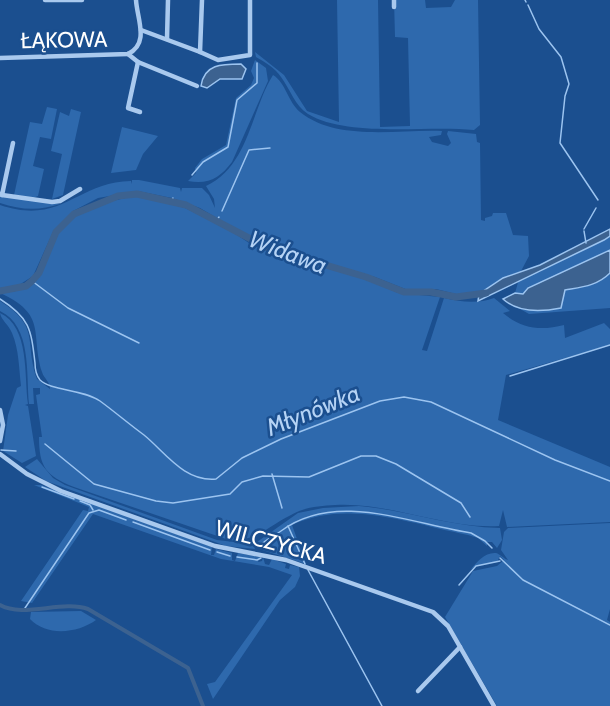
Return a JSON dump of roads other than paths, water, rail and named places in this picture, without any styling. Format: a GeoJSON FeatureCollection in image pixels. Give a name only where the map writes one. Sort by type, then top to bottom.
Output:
{"type":"FeatureCollection","features":[{"type":"Feature","properties":{"kind":"street"},"geometry":{"type":"LineString","coordinates":[[45,0],[82,0]]}},
{"type":"Feature","properties":{"kind":"street","name":"ŁĄKOWA"},"geometry":{"type":"LineString","coordinates":[[0,58],[128,54],[138,47],[141,30],[137,17],[136,0]]}},
{"type":"Feature","properties":{"kind":"street"},"geometry":{"type":"LineString","coordinates":[[167,39],[168,0]]}},
{"type":"Feature","properties":{"kind":"street"},"geometry":{"type":"LineString","coordinates":[[200,52],[202,0]]}},
{"type":"Feature","properties":{"kind":"street"},"geometry":{"type":"LineString","coordinates":[[141,30],[218,60],[245,57],[250,52],[250,0]]}},
{"type":"Feature","properties":{"kind":"street"},"geometry":{"type":"LineString","coordinates":[[394,0],[394,6]]}},
{"type":"Feature","properties":{"kind":"street","name":"ŁĄKOWA"},"geometry":{"type":"LineString","coordinates":[[128,54],[138,62],[195,85]]}},
{"type":"Feature","properties":{"kind":"street"},"geometry":{"type":"LineString","coordinates":[[138,62],[128,108],[140,112]]}},
{"type":"Feature","properties":{"kind":"street"},"geometry":{"type":"LineString","coordinates":[[14,143],[1,194],[52,202],[60,201],[80,189]]}},
{"type":"Feature","properties":{"kind":"street"},"geometry":{"type":"LineString","coordinates":[[0,410],[3,425],[0,441]]}},
{"type":"Feature","properties":{"kind":"street","name":"WILCZYCKA"},"geometry":{"type":"LineString","coordinates":[[0,454],[27,474],[61,491],[215,546],[276,557],[425,609],[445,621],[494,706]]}},
{"type":"Feature","properties":{"kind":"street"},"geometry":{"type":"LineString","coordinates":[[418,691],[460,647]]}},
{"type":"Feature","properties":{"kind":"waterway"},"geometry":{"type":"LineString","coordinates":[[528,5],[539,29],[561,57],[569,84],[565,96],[560,143],[598,200]]}},
{"type":"Feature","properties":{"kind":"waterway"},"geometry":{"type":"LineString","coordinates":[[192,175],[203,162],[228,147],[237,100],[257,83],[257,63]]}},
{"type":"Feature","properties":{"kind":"waterway"},"geometry":{"type":"LineString","coordinates":[[222,211],[249,150],[270,148]]}},
{"type":"Feature","properties":{"kind":"waterway","name":"Widawa"},"geometry":{"type":"LineString","coordinates":[[0,291],[26,286],[32,281],[39,273],[56,232],[74,214],[118,196],[137,194],[186,205],[268,248],[366,277],[404,292],[431,292],[456,297],[486,293]]}},
{"type":"Feature","properties":{"kind":"waterway","name":"Widawa"},"geometry":{"type":"LineString","coordinates":[[170,202],[173,198]]}},
{"type":"Feature","properties":{"kind":"waterway"},"geometry":{"type":"LineString","coordinates":[[584,229],[596,208]]}},
{"type":"Feature","properties":{"kind":"waterway"},"geometry":{"type":"LineString","coordinates":[[584,231],[586,243]]}},
{"type":"Feature","properties":{"kind":"waterway"},"geometry":{"type":"LineString","coordinates":[[32,281],[68,308],[139,343]]}},
{"type":"Feature","properties":{"kind":"waterway","name":"Młynówka"},"geometry":{"type":"LineString","coordinates":[[0,299],[18,312],[27,325],[32,341],[36,372],[40,380],[45,384],[85,394],[100,401],[144,435],[176,464],[194,476],[216,479],[242,458],[281,439],[380,401],[404,397],[431,402],[555,460],[610,481]]}},
{"type":"Feature","properties":{"kind":"waterway"},"geometry":{"type":"LineString","coordinates":[[510,376],[610,345]]}},
{"type":"Feature","properties":{"kind":"waterway"},"geometry":{"type":"LineString","coordinates":[[45,444],[94,484],[156,501],[173,503],[230,494],[242,482],[263,476],[309,477],[361,456],[376,456],[396,464],[461,503],[470,517]]}},
{"type":"Feature","properties":{"kind":"waterway"},"geometry":{"type":"LineString","coordinates":[[1,450],[16,451]]}},
{"type":"Feature","properties":{"kind":"waterway"},"geometry":{"type":"LineString","coordinates":[[272,474],[282,508]]}},
{"type":"Feature","properties":{"kind":"waterway"},"geometry":{"type":"LineString","coordinates":[[42,487],[74,499]]}},
{"type":"Feature","properties":{"kind":"waterway"},"geometry":{"type":"LineString","coordinates":[[80,501],[90,505],[93,510]]}},
{"type":"Feature","properties":{"kind":"waterway"},"geometry":{"type":"LineString","coordinates":[[25,608],[89,513],[99,510],[126,520]]}},
{"type":"Feature","properties":{"kind":"waterway"},"geometry":{"type":"LineString","coordinates":[[259,547],[269,538],[302,519],[325,513],[349,511],[374,513],[471,533],[492,548]]}},
{"type":"Feature","properties":{"kind":"waterway"},"geometry":{"type":"LineString","coordinates":[[133,522],[210,550]]}},
{"type":"Feature","properties":{"kind":"waterway"},"geometry":{"type":"LineString","coordinates":[[288,526],[305,564]]}},
{"type":"Feature","properties":{"kind":"waterway"},"geometry":{"type":"LineString","coordinates":[[217,552],[230,556]]}},
{"type":"Feature","properties":{"kind":"waterway"},"geometry":{"type":"LineString","coordinates":[[237,557],[257,560],[261,558]]}},
{"type":"Feature","properties":{"kind":"waterway"},"geometry":{"type":"LineString","coordinates":[[500,558],[523,580],[610,625]]}},
{"type":"Feature","properties":{"kind":"waterway"},"geometry":{"type":"LineString","coordinates":[[459,585],[476,566],[500,561]]}},
{"type":"Feature","properties":{"kind":"waterway"},"geometry":{"type":"LineString","coordinates":[[308,570],[382,706]]}},
{"type":"Feature","properties":{"kind":"waterway"},"geometry":{"type":"LineString","coordinates":[[0,605],[20,610],[67,606],[88,609],[188,668],[203,706]]}}]}
